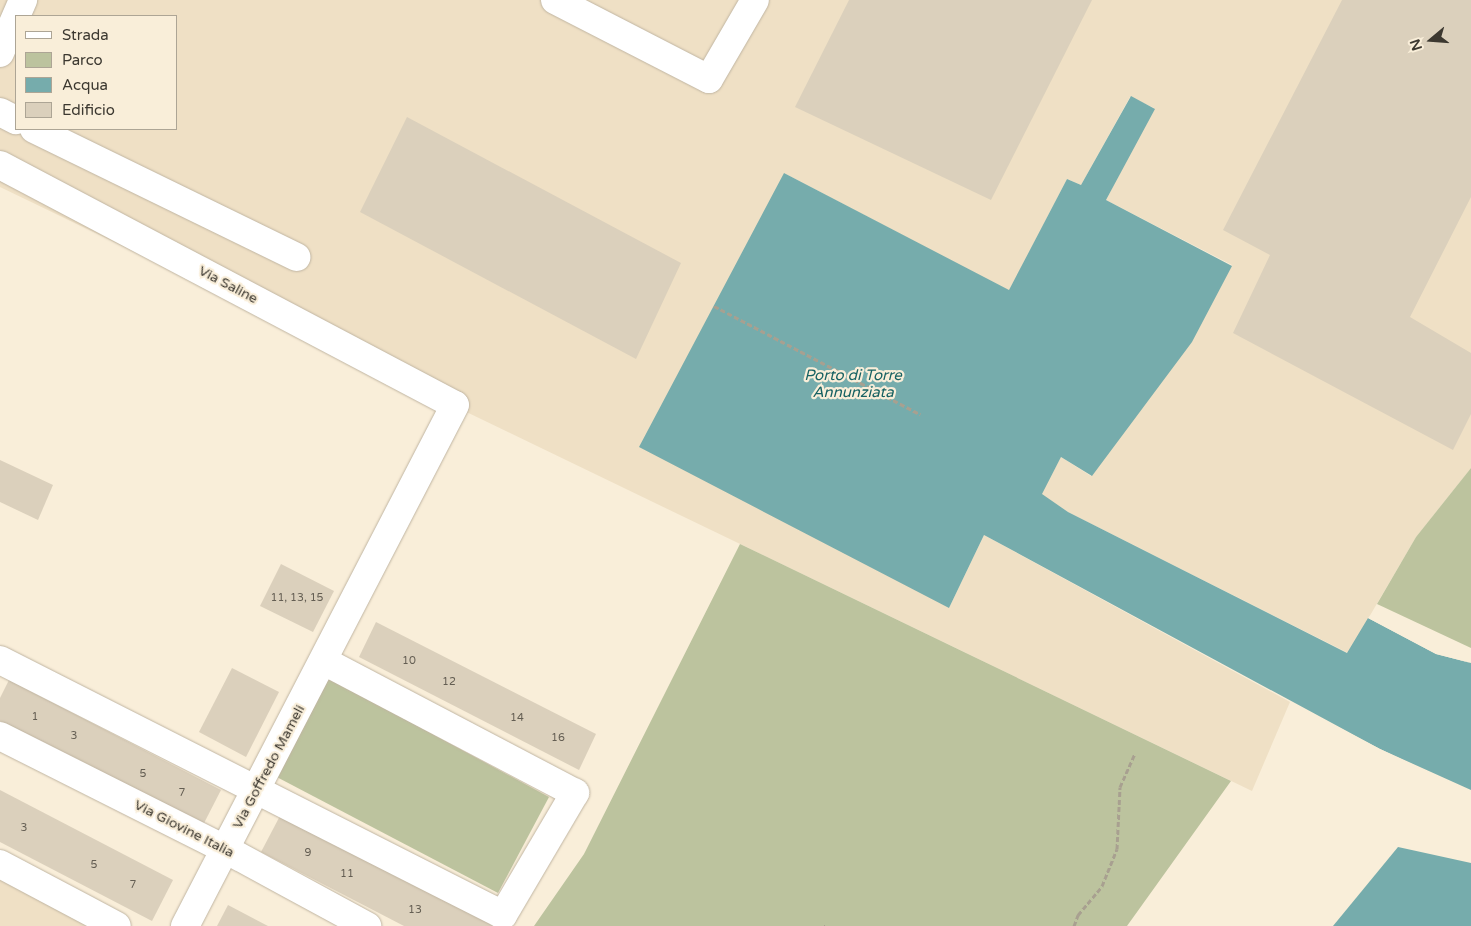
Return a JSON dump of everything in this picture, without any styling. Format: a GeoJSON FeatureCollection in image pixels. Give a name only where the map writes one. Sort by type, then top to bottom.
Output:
{"type":"FeatureCollection","features":[{"type":"Feature","properties":{"kind":"street"},"geometry":{"type":"LineString","coordinates":[[16,15],[23,0]]}},
{"type":"Feature","properties":{"kind":"street"},"geometry":{"type":"LineString","coordinates":[[555,0],[709,79],[755,0]]}},
{"type":"Feature","properties":{"kind":"street"},"geometry":{"type":"LineString","coordinates":[[0,53],[15,18]]}},
{"type":"Feature","properties":{"kind":"street"},"geometry":{"type":"LineString","coordinates":[[0,112],[15,120]]}},
{"type":"Feature","properties":{"kind":"street"},"geometry":{"type":"LineString","coordinates":[[36,130],[297,257]]}},
{"type":"Feature","properties":{"kind":"street","name":"Via Saline"},"geometry":{"type":"LineString","coordinates":[[0,165],[455,405]]}},
{"type":"Feature","properties":{"kind":"street","name":"Via Goffredo Mameli"},"geometry":{"type":"LineString","coordinates":[[185,926],[455,405]]}},
{"type":"Feature","properties":{"kind":"street"},"geometry":{"type":"LineString","coordinates":[[0,660],[503,914],[575,793],[324,661]]}},
{"type":"Feature","properties":{"kind":"street","name":"Via Giovine Italia"},"geometry":{"type":"LineString","coordinates":[[0,736],[225,849],[367,926]]}},
{"type":"Feature","properties":{"kind":"street"},"geometry":{"type":"LineString","coordinates":[[0,864],[117,926]]}},
{"type":"Feature","properties":{"kind":"path"},"geometry":{"type":"LineString","coordinates":[[714,306],[920,414]]}},
{"type":"Feature","properties":{"kind":"path"},"geometry":{"type":"LineString","coordinates":[[1074,926],[1078,915],[1102,886],[1117,849],[1120,788],[1135,754]]}},
{"type":"Feature","properties":{"kind":"shaded area"},"geometry":{"type":"Polygon","coordinates":[[[0,0],[1471,0],[1471,468],[1416,537],[1348,653],[1068,512],[1041,494],[1061,457],[1091,476],[1232,265],[1106,200],[1154,108],[1130,97],[1081,185],[1067,179],[1009,291],[784,173],[949,608],[984,535],[1290,702],[1252,791],[0,187],[0,0]]]}},
{"type":"Feature","properties":{"kind":"shaded area"},"geometry":{"type":"Polygon","coordinates":[[[0,878],[90,926],[0,926],[0,878]]]}},
{"type":"Feature","properties":{"kind":"green space"},"geometry":{"type":"Polygon","coordinates":[[[1471,468],[1471,648],[1377,604],[1416,537],[1471,468]]]}},
{"type":"Feature","properties":{"kind":"green space"},"geometry":{"type":"Polygon","coordinates":[[[740,544],[1231,781],[1127,926],[534,926],[584,854],[740,544]]]}},
{"type":"Feature","properties":{"kind":"green space"},"geometry":{"type":"Polygon","coordinates":[[[325,676],[549,797],[498,893],[271,774],[325,676]]]}},
{"type":"Feature","properties":{"kind":"water","name":"Porto di Torre Annunziata"},"geometry":{"type":"Polygon","coordinates":[[[1131,96],[1155,109],[1106,200],[1232,266],[1192,342],[1092,476],[1061,457],[1042,494],[1068,512],[1347,653],[1368,618],[1436,654],[1471,663],[1471,790],[1380,749],[984,535],[949,608],[639,447],[784,173],[1009,290],[1067,179],[1081,185],[1131,96]]]}},
{"type":"Feature","properties":{"kind":"water"},"geometry":{"type":"Polygon","coordinates":[[[1398,847],[1471,863],[1471,926],[1333,926],[1398,847]]]}},
{"type":"Feature","properties":{"kind":"pier"},"geometry":{"type":"Polygon","coordinates":[[[1370,616],[1437,652],[1471,663],[1436,654],[1368,618],[1370,616]]]}},
{"type":"Feature","properties":{"kind":"pier"},"geometry":{"type":"Polygon","coordinates":[[[1290,702],[1380,749],[1471,792],[1379,752],[1290,702]]]}},
{"type":"Feature","properties":{"kind":"building"},"geometry":{"type":"Polygon","coordinates":[[[849,0],[1092,0],[991,200],[795,107],[849,0]]]}},
{"type":"Feature","properties":{"kind":"building"},"geometry":{"type":"Polygon","coordinates":[[[1342,0],[1471,0],[1471,197],[1410,317],[1471,353],[1471,414],[1453,450],[1233,333],[1270,255],[1223,230],[1342,0]]]}},
{"type":"Feature","properties":{"kind":"building"},"geometry":{"type":"Polygon","coordinates":[[[407,117],[681,263],[636,359],[360,212],[407,117]]]}},
{"type":"Feature","properties":{"kind":"building"},"geometry":{"type":"Polygon","coordinates":[[[0,460],[53,485],[38,520],[0,502],[0,460]]]}},
{"type":"Feature","properties":{"kind":"building"},"geometry":{"type":"Polygon","coordinates":[[[281,564],[334,591],[313,632],[260,606],[281,564]]]}},
{"type":"Feature","properties":{"kind":"building"},"geometry":{"type":"Polygon","coordinates":[[[376,622],[596,734],[579,770],[359,657],[376,622]]]}},
{"type":"Feature","properties":{"kind":"building"},"geometry":{"type":"Polygon","coordinates":[[[232,668],[279,692],[246,757],[199,732],[232,668]]]}},
{"type":"Feature","properties":{"kind":"building"},"geometry":{"type":"Polygon","coordinates":[[[9,680],[221,790],[202,827],[0,721],[0,698],[9,680]]]}},
{"type":"Feature","properties":{"kind":"building"},"geometry":{"type":"Polygon","coordinates":[[[0,790],[173,880],[152,921],[0,842],[0,790]]]}},
{"type":"Feature","properties":{"kind":"building"},"geometry":{"type":"Polygon","coordinates":[[[281,814],[495,926],[404,926],[261,852],[281,814]]]}},
{"type":"Feature","properties":{"kind":"building"},"geometry":{"type":"Polygon","coordinates":[[[228,905],[268,926],[217,926],[228,905]]]}}]}
